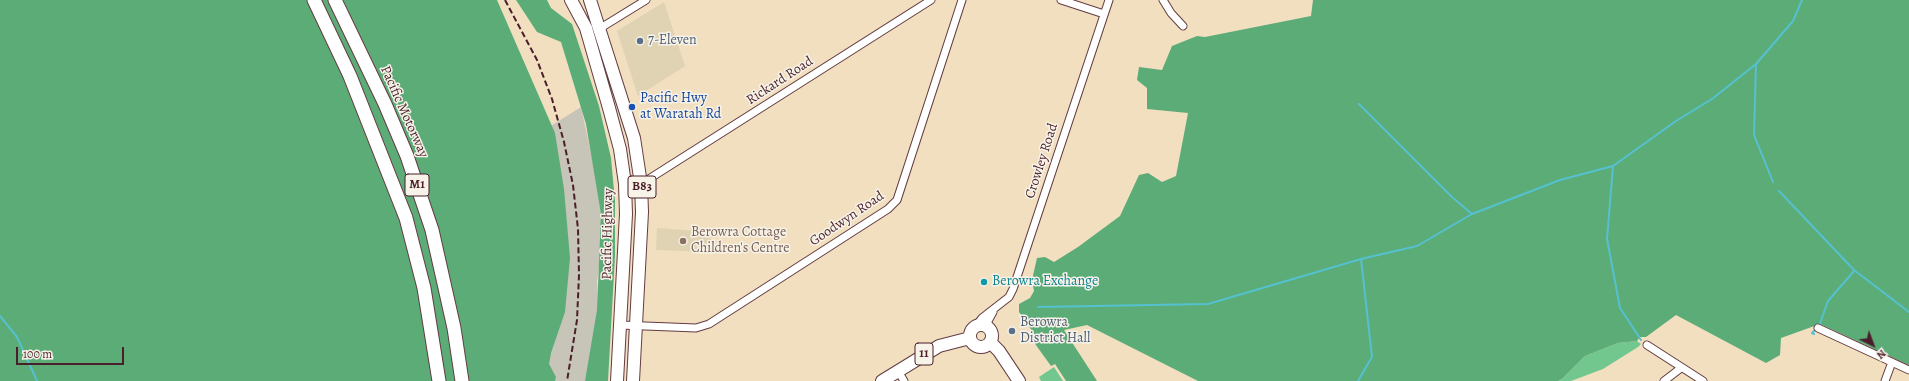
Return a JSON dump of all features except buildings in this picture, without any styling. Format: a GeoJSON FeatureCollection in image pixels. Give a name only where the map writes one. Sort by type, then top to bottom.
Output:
{"type":"FeatureCollection","features":[{"type":"Feature","properties":{"kind":"highway","name":"M1"},"geometry":{"type":"LineString","coordinates":[[314,0],[350,76],[406,218],[424,288],[439,381]]}},
{"type":"Feature","properties":{"kind":"highway","name":"Pacific Motorway"},"geometry":{"type":"LineString","coordinates":[[335,0],[385,104],[407,156],[427,215],[432,230],[454,328],[462,381]]}},
{"type":"Feature","properties":{"kind":"main road","name":"Pacific Highway"},"geometry":{"type":"LineString","coordinates":[[571,0],[587,34],[620,149],[625,184],[626,214],[617,381]]}},
{"type":"Feature","properties":{"kind":"main road","name":"B83"},"geometry":{"type":"LineString","coordinates":[[590,0],[634,138],[642,184],[642,212],[633,381]]}},
{"type":"Feature","properties":{"kind":"main road"},"geometry":{"type":"LineString","coordinates":[[982,327],[991,334],[990,342],[985,346],[978,346],[973,343],[970,338],[972,330],[982,327]]}},
{"type":"Feature","properties":{"kind":"main road","name":"11"},"geometry":{"type":"LineString","coordinates":[[882,381],[901,376],[940,346],[970,338]]}},
{"type":"Feature","properties":{"kind":"main road"},"geometry":{"type":"LineString","coordinates":[[990,342],[999,351],[1019,381]]}},
{"type":"Feature","properties":{"kind":"street"},"geometry":{"type":"LineString","coordinates":[[600,29],[646,0]]}},
{"type":"Feature","properties":{"kind":"street","name":"Rickard Road"},"geometry":{"type":"LineString","coordinates":[[642,184],[931,0]]}},
{"type":"Feature","properties":{"kind":"street","name":"Goodwyn Road"},"geometry":{"type":"LineString","coordinates":[[620,325],[696,328],[708,324],[888,209],[897,200],[962,0]]}},
{"type":"Feature","properties":{"kind":"street"},"geometry":{"type":"LineString","coordinates":[[1062,0],[1104,14]]}},
{"type":"Feature","properties":{"kind":"street","name":"Crowley Road"},"geometry":{"type":"LineString","coordinates":[[982,327],[982,318],[1009,297],[1013,289],[1109,0]]}},
{"type":"Feature","properties":{"kind":"street"},"geometry":{"type":"LineString","coordinates":[[1162,0],[1183,26]]}},
{"type":"Feature","properties":{"kind":"street"},"geometry":{"type":"LineString","coordinates":[[982,327],[988,321],[994,310]]}},
{"type":"Feature","properties":{"kind":"street"},"geometry":{"type":"LineString","coordinates":[[1818,328],[1909,370]]}},
{"type":"Feature","properties":{"kind":"street"},"geometry":{"type":"LineString","coordinates":[[1646,345],[1703,381]]}},
{"type":"Feature","properties":{"kind":"street"},"geometry":{"type":"LineString","coordinates":[[1885,381],[1892,362]]}},
{"type":"Feature","properties":{"kind":"street"},"geometry":{"type":"LineString","coordinates":[[1664,381],[1682,368]]}},
{"type":"Feature","properties":{"kind":"shaded area"},"geometry":{"type":"Polygon","coordinates":[[[664,2],[685,66],[638,96],[617,31],[664,2]]]}},
{"type":"Feature","properties":{"kind":"shaded area"},"geometry":{"type":"Polygon","coordinates":[[[581,107],[603,210],[601,251],[597,281],[601,364],[598,381],[544,381],[538,134],[581,107]]]}},
{"type":"Feature","properties":{"kind":"shaded area","name":"Berowra Cottage Children's Centre"},"geometry":{"type":"Polygon","coordinates":[[[657,228],[711,232],[710,252],[656,250],[657,228]]]}},
{"type":"Feature","properties":{"kind":"green space"},"geometry":{"type":"Polygon","coordinates":[[[0,0],[497,0],[555,133],[564,189],[570,258],[565,312],[551,353],[549,364],[556,377],[555,381],[0,381],[0,0]]]}},
{"type":"Feature","properties":{"kind":"green space"},"geometry":{"type":"Polygon","coordinates":[[[516,0],[547,0],[551,8],[572,24],[599,106],[611,158],[615,201],[615,256],[608,381],[585,381],[597,310],[601,214],[586,124],[561,42],[537,32],[516,0]]]}},
{"type":"Feature","properties":{"kind":"green space"},"geometry":{"type":"Polygon","coordinates":[[[1313,0],[1909,0],[1909,365],[1820,324],[1781,338],[1780,355],[1766,363],[1676,315],[1646,337],[1640,337],[1637,341],[1618,343],[1585,356],[1562,379],[1558,381],[1198,381],[1087,325],[1064,330],[1097,381],[1066,381],[1055,364],[1051,366],[1033,341],[1037,338],[1019,312],[1019,304],[1030,298],[1034,291],[1032,280],[1037,258],[1045,257],[1054,262],[1078,247],[1120,216],[1139,175],[1148,173],[1162,182],[1176,176],[1188,113],[1147,109],[1147,88],[1137,80],[1139,67],[1162,70],[1172,46],[1197,36],[1205,37],[1311,16],[1313,0]]]}},
{"type":"Feature","properties":{"kind":"green space"},"geometry":{"type":"Polygon","coordinates":[[[1637,341],[1641,344],[1638,347],[1603,369],[1571,381],[1558,381],[1562,379],[1585,356],[1618,343],[1637,341]]]}},
{"type":"Feature","properties":{"kind":"green space"},"geometry":{"type":"Polygon","coordinates":[[[1054,367],[1063,381],[1041,381],[1039,377],[1054,367]]]}},
{"type":"Feature","properties":{"kind":"waterway"},"geometry":{"type":"LineString","coordinates":[[1038,307],[1208,304],[1361,259],[1417,246],[1472,214],[1560,180],[1613,166],[1676,121],[1712,99],[1756,64],[1793,21],[1802,0]]}},
{"type":"Feature","properties":{"kind":"waterway"},"geometry":{"type":"LineString","coordinates":[[1756,64],[1754,135],[1773,182]]}},
{"type":"Feature","properties":{"kind":"waterway"},"geometry":{"type":"LineString","coordinates":[[1359,104],[1452,197],[1472,214]]}},
{"type":"Feature","properties":{"kind":"waterway"},"geometry":{"type":"LineString","coordinates":[[1613,166],[1607,239],[1620,308],[1641,340]]}},
{"type":"Feature","properties":{"kind":"waterway"},"geometry":{"type":"LineString","coordinates":[[1779,191],[1854,270],[1909,312]]}},
{"type":"Feature","properties":{"kind":"waterway"},"geometry":{"type":"LineString","coordinates":[[1358,381],[1372,357],[1361,259]]}},
{"type":"Feature","properties":{"kind":"waterway"},"geometry":{"type":"LineString","coordinates":[[1814,334],[1812,333],[1819,326],[1828,301],[1854,271]]}},
{"type":"Feature","properties":{"kind":"waterway"},"geometry":{"type":"LineString","coordinates":[[0,316],[17,337],[37,381]]}},
{"type":"Feature","properties":{"kind":"railway"},"geometry":{"type":"LineString","coordinates":[[505,0],[537,60],[552,99],[564,142],[573,185],[578,229],[579,275],[577,320],[567,381]]}},
{"type":"Feature","properties":{"kind":"place","name":"7-Eleven"},"geometry":{"type":"Point","coordinates":[640,41]}},
{"type":"Feature","properties":{"kind":"place","name":"Pacific Hwy at Waratah Rd"},"geometry":{"type":"Point","coordinates":[632,107]}},
{"type":"Feature","properties":{"kind":"place","name":"Berowra Cottage Children's Centre"},"geometry":{"type":"Point","coordinates":[683,241]}},
{"type":"Feature","properties":{"kind":"place","name":"Berowra Exchange"},"geometry":{"type":"Point","coordinates":[984,282]}},
{"type":"Feature","properties":{"kind":"place","name":"Berowra District Hall"},"geometry":{"type":"Point","coordinates":[1012,331]}}]}
